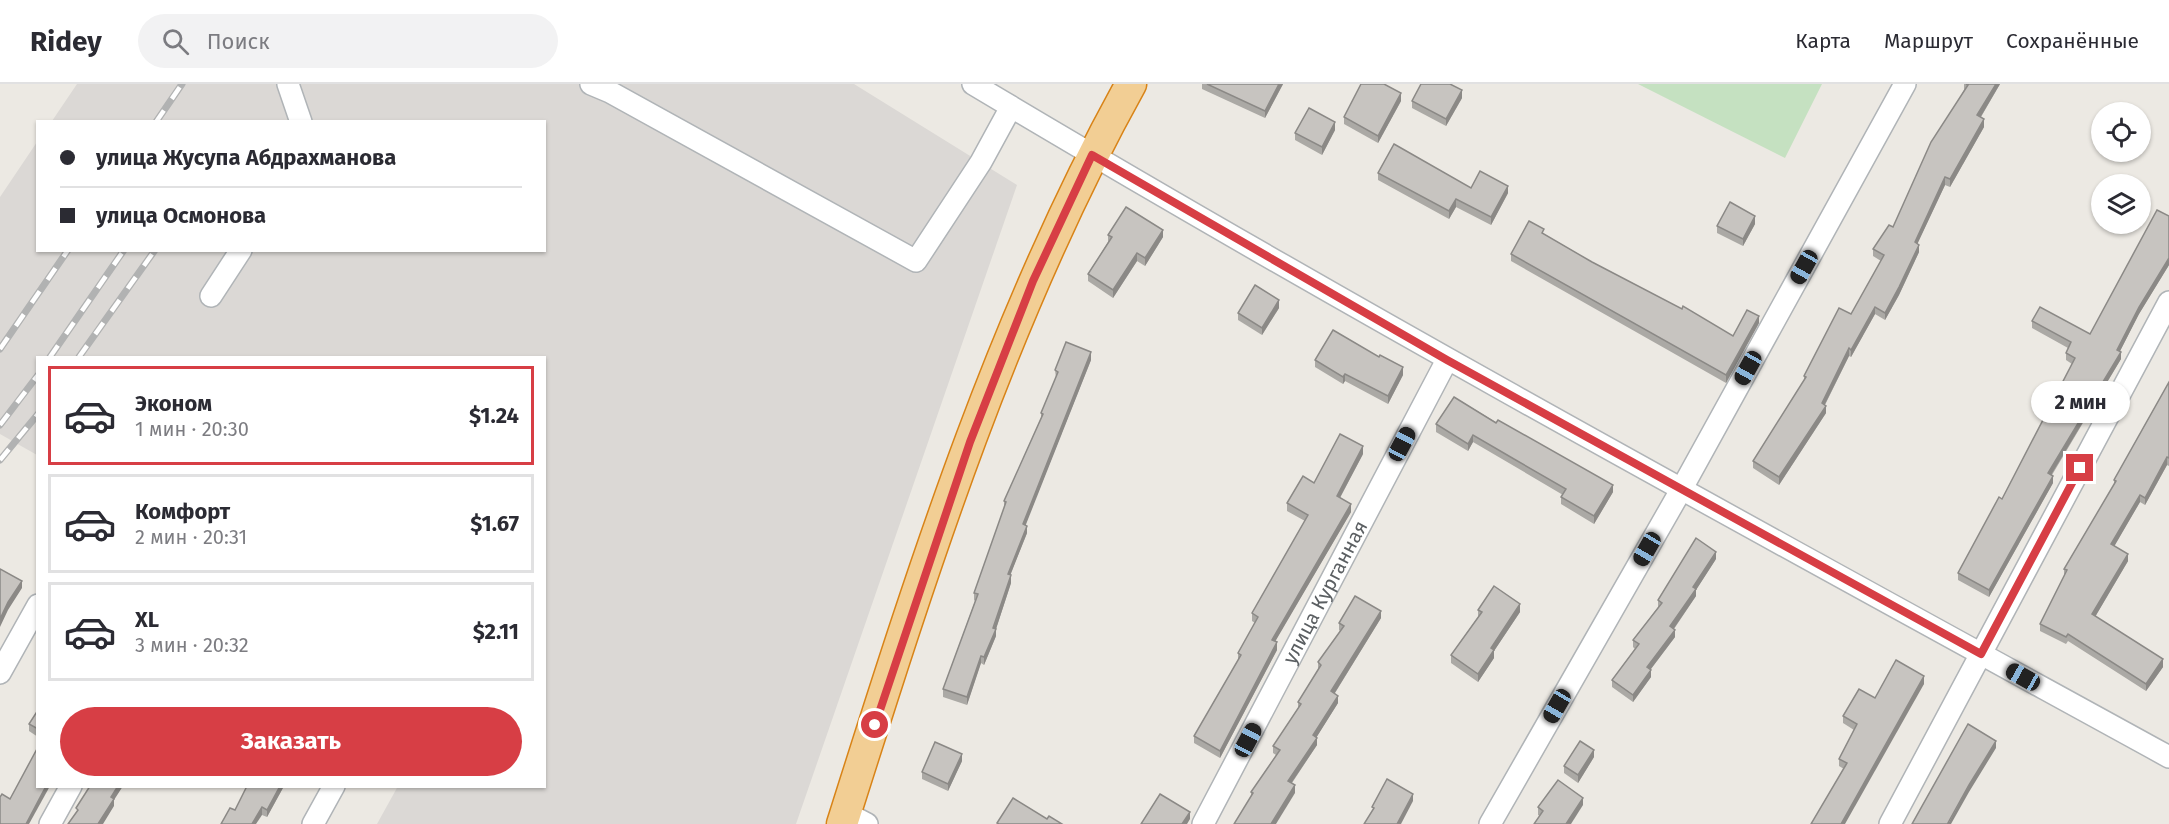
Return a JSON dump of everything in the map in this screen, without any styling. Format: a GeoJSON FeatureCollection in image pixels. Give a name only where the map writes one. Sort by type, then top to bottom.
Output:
{"type":"FeatureCollection","features":[{"type":"Feature","properties":{"kind":"highway"},"geometry":{"type":"LineString","coordinates":[[851,820],[970,442],[1033,281],[1092,155],[1131,84]]}},
{"type":"Feature","properties":{"kind":"street"},"geometry":{"type":"LineString","coordinates":[[288,84],[300,120]]}},
{"type":"Feature","properties":{"kind":"street"},"geometry":{"type":"LineString","coordinates":[[591,84],[620,97],[916,261],[981,162],[1011,107]]}},
{"type":"Feature","properties":{"kind":"street"},"geometry":{"type":"LineString","coordinates":[[973,84],[1447,360],[2169,757]]}},
{"type":"Feature","properties":{"kind":"street"},"geometry":{"type":"LineString","coordinates":[[1490,824],[1681,490],[1905,84]]}},
{"type":"Feature","properties":{"kind":"street"},"geometry":{"type":"LineString","coordinates":[[211,296],[240,252]]}},
{"type":"Feature","properties":{"kind":"street"},"geometry":{"type":"LineString","coordinates":[[1890,824],[2169,302]]}},
{"type":"Feature","properties":{"kind":"street","name":"улица Курганная"},"geometry":{"type":"LineString","coordinates":[[1203,824],[1447,360]]}},
{"type":"Feature","properties":{"kind":"street"},"geometry":{"type":"LineString","coordinates":[[0,673],[36,609]]}},
{"type":"Feature","properties":{"kind":"street"},"geometry":{"type":"LineString","coordinates":[[50,824],[70,788]]}},
{"type":"Feature","properties":{"kind":"street"},"geometry":{"type":"LineString","coordinates":[[313,824],[333,788]]}},
{"type":"Feature","properties":{"kind":"shaded area"},"geometry":{"type":"Polygon","coordinates":[[[77,84],[854,84],[1017,185],[796,824],[377,824],[397,788],[546,788],[546,356],[36,356],[36,454],[0,434],[0,197],[36,143],[36,252],[546,252],[546,120],[53,120],[77,84]]]}},
{"type":"Feature","properties":{"kind":"green space"},"geometry":{"type":"Polygon","coordinates":[[[1638,84],[1822,84],[1785,158],[1638,84]]]}},
{"type":"Feature","properties":{"kind":"building"},"geometry":{"type":"Polygon","coordinates":[[[1207,84],[1279,84],[1265,111],[1207,84]]]}},
{"type":"Feature","properties":{"kind":"building"},"geometry":{"type":"Polygon","coordinates":[[[1361,84],[1384,84],[1401,93],[1378,136],[1344,117],[1361,84]]]}},
{"type":"Feature","properties":{"kind":"building"},"geometry":{"type":"Polygon","coordinates":[[[1421,84],[1450,84],[1462,90],[1446,119],[1412,101],[1421,84]]]}},
{"type":"Feature","properties":{"kind":"building"},"geometry":{"type":"Polygon","coordinates":[[[1966,84],[1996,84],[1977,115],[1984,119],[1950,179],[1945,177],[1915,242],[1919,245],[1885,313],[1875,307],[1851,350],[1849,348],[1822,403],[1826,406],[1779,477],[1753,461],[1806,377],[1804,376],[1839,308],[1851,314],[1884,255],[1873,249],[1889,225],[1893,227],[1931,142],[1968,85],[1966,84]]]}},
{"type":"Feature","properties":{"kind":"building"},"geometry":{"type":"Polygon","coordinates":[[[1309,108],[1335,122],[1322,147],[1295,133],[1309,108]]]}},
{"type":"Feature","properties":{"kind":"building"},"geometry":{"type":"Polygon","coordinates":[[[1394,144],[1471,188],[1480,171],[1508,186],[1491,217],[1456,199],[1449,211],[1378,173],[1394,144]]]}},
{"type":"Feature","properties":{"kind":"building"},"geometry":{"type":"Polygon","coordinates":[[[1730,202],[1755,216],[1743,239],[1717,226],[1730,202]]]}},
{"type":"Feature","properties":{"kind":"building"},"geometry":{"type":"Polygon","coordinates":[[[1126,207],[1163,230],[1145,258],[1137,253],[1113,290],[1088,274],[1112,237],[1108,235],[1126,207]]]}},
{"type":"Feature","properties":{"kind":"building"},"geometry":{"type":"Polygon","coordinates":[[[2157,210],[2169,216],[2169,258],[2139,307],[2117,350],[2121,352],[2048,473],[2053,476],[1989,590],[1958,573],[1999,497],[2002,499],[2075,358],[2066,353],[2071,342],[2032,321],[2040,307],[2090,334],[2144,234],[2151,234],[2151,221],[2157,210]]]}},
{"type":"Feature","properties":{"kind":"building"},"geometry":{"type":"Polygon","coordinates":[[[1529,221],[1544,229],[1542,233],[1592,262],[1682,309],[1683,306],[1733,336],[1747,310],[1759,316],[1726,375],[1511,254],[1529,221]]]}},
{"type":"Feature","properties":{"kind":"building"},"geometry":{"type":"Polygon","coordinates":[[[1255,285],[1279,300],[1262,328],[1238,313],[1255,285]]]}},
{"type":"Feature","properties":{"kind":"building"},"geometry":{"type":"Polygon","coordinates":[[[1333,330],[1379,357],[1380,355],[1403,367],[1388,396],[1345,374],[1343,377],[1315,360],[1333,330]]]}},
{"type":"Feature","properties":{"kind":"building"},"geometry":{"type":"Polygon","coordinates":[[[1066,342],[1091,352],[1023,524],[1027,526],[1008,574],[1011,575],[993,628],[996,629],[984,657],[981,656],[967,697],[943,689],[978,594],[974,593],[1006,502],[1004,501],[1043,414],[1041,413],[1058,372],[1055,370],[1066,342]]]}},
{"type":"Feature","properties":{"kind":"building"},"geometry":{"type":"Polygon","coordinates":[[[2169,382],[2169,458],[2167,457],[2145,498],[2140,495],[2111,544],[2128,554],[2092,614],[2163,659],[2146,684],[2068,634],[2066,637],[2040,624],[2067,570],[2064,569],[2116,481],[2114,480],[2169,382]]]}},
{"type":"Feature","properties":{"kind":"building"},"geometry":{"type":"Polygon","coordinates":[[[1454,397],[1496,423],[1498,420],[1613,485],[1594,516],[1561,497],[1566,489],[1473,435],[1468,444],[1436,424],[1454,397]]]}},
{"type":"Feature","properties":{"kind":"building"},"geometry":{"type":"Polygon","coordinates":[[[1340,434],[1363,446],[1337,496],[1351,504],[1272,640],[1277,642],[1220,751],[1194,736],[1241,655],[1238,653],[1258,617],[1252,613],[1308,515],[1287,503],[1303,476],[1314,483],[1340,434]]]}},
{"type":"Feature","properties":{"kind":"building"},"geometry":{"type":"Polygon","coordinates":[[[1696,538],[1716,552],[1693,587],[1696,589],[1670,626],[1675,630],[1647,667],[1651,670],[1633,695],[1612,680],[1639,644],[1633,640],[1662,603],[1658,600],[1696,538]]]}},
{"type":"Feature","properties":{"kind":"building"},"geometry":{"type":"Polygon","coordinates":[[[0,569],[22,581],[0,619],[0,569]]]}},
{"type":"Feature","properties":{"kind":"building"},"geometry":{"type":"Polygon","coordinates":[[[1494,586],[1520,604],[1491,648],[1494,650],[1478,674],[1451,655],[1482,612],[1478,610],[1494,586]]]}},
{"type":"Feature","properties":{"kind":"building"},"geometry":{"type":"Polygon","coordinates":[[[1355,596],[1381,611],[1331,691],[1338,696],[1313,735],[1317,738],[1288,781],[1295,785],[1271,824],[1234,824],[1253,793],[1251,792],[1280,750],[1273,746],[1301,704],[1298,702],[1321,665],[1318,662],[1344,626],[1339,623],[1355,596]]]}},
{"type":"Feature","properties":{"kind":"building"},"geometry":{"type":"Polygon","coordinates":[[[1896,660],[1924,676],[1841,824],[1811,824],[1847,763],[1839,759],[1857,724],[1843,716],[1859,689],[1875,698],[1896,660]]]}},
{"type":"Feature","properties":{"kind":"building"},"geometry":{"type":"Polygon","coordinates":[[[36,713],[36,728],[29,724],[36,713]]]}},
{"type":"Feature","properties":{"kind":"building"},"geometry":{"type":"Polygon","coordinates":[[[1968,724],[1996,741],[1969,785],[1948,823],[1950,824],[1912,824],[1968,724]]]}},
{"type":"Feature","properties":{"kind":"building"},"geometry":{"type":"Polygon","coordinates":[[[1580,741],[1594,750],[1578,775],[1564,766],[1580,741]]]}},
{"type":"Feature","properties":{"kind":"building"},"geometry":{"type":"Polygon","coordinates":[[[935,742],[962,754],[948,784],[922,772],[935,742]]]}},
{"type":"Feature","properties":{"kind":"building"},"geometry":{"type":"Polygon","coordinates":[[[36,751],[36,788],[45,788],[26,824],[0,824],[0,797],[2,794],[10,799],[36,751]]]}},
{"type":"Feature","properties":{"kind":"building"},"geometry":{"type":"Polygon","coordinates":[[[1387,779],[1413,794],[1397,824],[1364,824],[1374,808],[1372,807],[1387,779]]]}},
{"type":"Feature","properties":{"kind":"building"},"geometry":{"type":"Polygon","coordinates":[[[1558,780],[1583,798],[1566,824],[1534,824],[1543,811],[1538,807],[1558,780]]]}},
{"type":"Feature","properties":{"kind":"building"},"geometry":{"type":"Polygon","coordinates":[[[89,788],[117,788],[111,797],[114,799],[98,824],[68,824],[78,810],[76,808],[89,788]]]}},
{"type":"Feature","properties":{"kind":"building"},"geometry":{"type":"Polygon","coordinates":[[[246,788],[279,788],[267,810],[262,807],[252,824],[221,824],[230,808],[235,810],[246,788]]]}},
{"type":"Feature","properties":{"kind":"building"},"geometry":{"type":"Polygon","coordinates":[[[1160,794],[1190,812],[1182,824],[1141,824],[1160,794]]]}},
{"type":"Feature","properties":{"kind":"building"},"geometry":{"type":"Polygon","coordinates":[[[1013,798],[1047,819],[1049,816],[1062,824],[997,823],[1013,798]]]}},
{"type":"Feature","properties":{"kind":"railway"},"geometry":{"type":"LineString","coordinates":[[157,120],[182,84]]}},
{"type":"Feature","properties":{"kind":"railway"},"geometry":{"type":"LineString","coordinates":[[0,349],[67,252]]}},
{"type":"Feature","properties":{"kind":"railway"},"geometry":{"type":"LineString","coordinates":[[51,356],[123,252]]}},
{"type":"Feature","properties":{"kind":"railway"},"geometry":{"type":"LineString","coordinates":[[80,356],[154,252]]}},
{"type":"Feature","properties":{"kind":"railway"},"geometry":{"type":"LineString","coordinates":[[0,425],[36,378]]}},
{"type":"Feature","properties":{"kind":"railway"},"geometry":{"type":"LineString","coordinates":[[0,460],[36,416]]}},
{"type":"Feature","properties":{"kind":"route"},"geometry":{"type":"LineString","coordinates":[[875,725],[970,442],[1033,281],[1092,155],[1447,360],[1981,654],[2080,468]]}}]}
